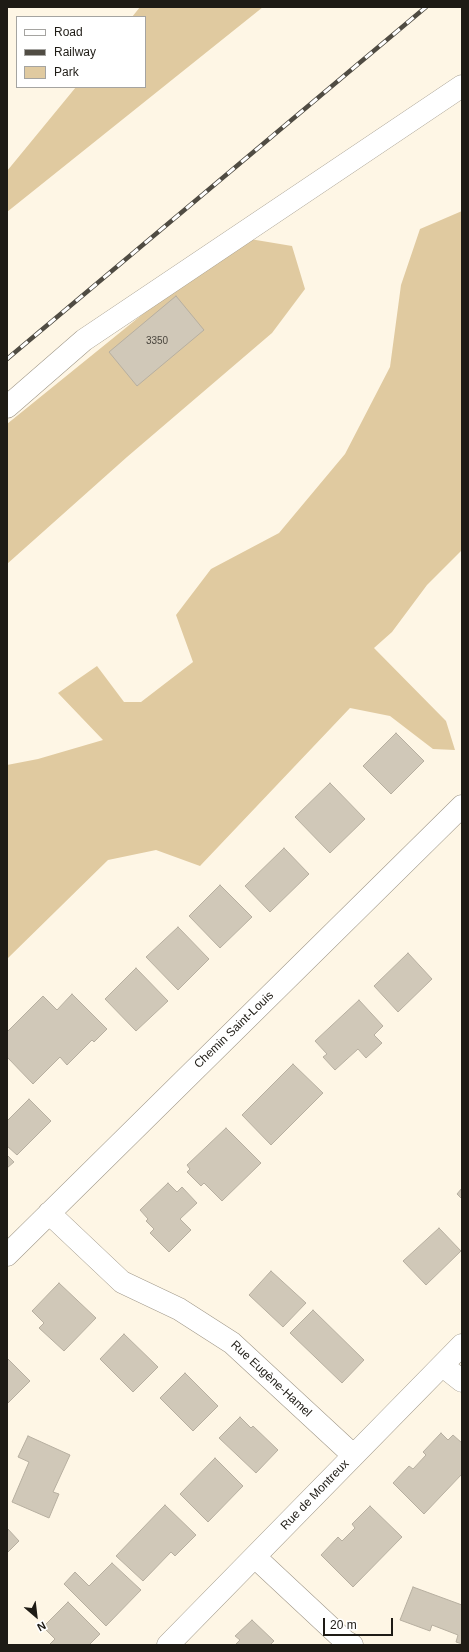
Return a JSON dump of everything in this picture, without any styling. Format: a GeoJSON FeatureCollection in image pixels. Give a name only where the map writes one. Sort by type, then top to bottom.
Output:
{"type":"FeatureCollection","features":[{"type":"Feature","properties":{"kind":"street"},"geometry":{"type":"LineString","coordinates":[[7,407],[84,340],[462,86]]}},
{"type":"Feature","properties":{"kind":"street","name":"Chemin Saint-Louis"},"geometry":{"type":"LineString","coordinates":[[7,1255],[462,806]]}},
{"type":"Feature","properties":{"kind":"street","name":"Rue Eugène-Hamel"},"geometry":{"type":"LineString","coordinates":[[49,1212],[122,1282],[179,1309],[232,1342],[353,1455]]}},
{"type":"Feature","properties":{"kind":"street","name":"Rue de Montreux"},"geometry":{"type":"LineString","coordinates":[[168,1645],[462,1345]]}},
{"type":"Feature","properties":{"kind":"street"},"geometry":{"type":"LineString","coordinates":[[443,1366],[462,1381]]}},
{"type":"Feature","properties":{"kind":"street"},"geometry":{"type":"LineString","coordinates":[[255,1557],[345,1641],[352,1645]]}},
{"type":"Feature","properties":{"kind":"green space"},"geometry":{"type":"Polygon","coordinates":[[[140,7],[263,7],[7,212],[7,171],[75,88],[146,88],[146,16],[133,16],[140,7]]]}},
{"type":"Feature","properties":{"kind":"green space"},"geometry":{"type":"Polygon","coordinates":[[[462,211],[462,550],[427,585],[392,632],[374,648],[446,721],[455,750],[433,749],[390,716],[350,708],[200,866],[156,850],[108,860],[7,959],[7,765],[38,759],[103,740],[58,693],[97,666],[124,702],[141,702],[193,662],[176,615],[211,569],[279,533],[345,454],[390,367],[401,285],[420,229],[462,211]]]}},
{"type":"Feature","properties":{"kind":"green space"},"geometry":{"type":"Polygon","coordinates":[[[238,237],[292,246],[305,289],[272,333],[127,457],[7,564],[7,424],[238,237]]]}},
{"type":"Feature","properties":{"kind":"building"},"geometry":{"type":"Polygon","coordinates":[[[176,296],[204,330],[137,386],[109,352],[176,296]]]}},
{"type":"Feature","properties":{"kind":"building"},"geometry":{"type":"Polygon","coordinates":[[[396,733],[424,761],[391,794],[363,766],[396,733]]]}},
{"type":"Feature","properties":{"kind":"building"},"geometry":{"type":"Polygon","coordinates":[[[330,783],[365,819],[330,853],[295,817],[330,783]]]}},
{"type":"Feature","properties":{"kind":"building"},"geometry":{"type":"Polygon","coordinates":[[[284,848],[309,874],[270,912],[245,886],[284,848]]]}},
{"type":"Feature","properties":{"kind":"building"},"geometry":{"type":"Polygon","coordinates":[[[220,885],[252,917],[220,948],[189,916],[220,885]]]}},
{"type":"Feature","properties":{"kind":"building"},"geometry":{"type":"Polygon","coordinates":[[[178,927],[209,959],[178,990],[146,957],[178,927]]]}},
{"type":"Feature","properties":{"kind":"building"},"geometry":{"type":"Polygon","coordinates":[[[408,953],[432,979],[398,1012],[374,986],[408,953]]]}},
{"type":"Feature","properties":{"kind":"building"},"geometry":{"type":"Polygon","coordinates":[[[136,968],[168,1001],[136,1031],[105,999],[136,968]]]}},
{"type":"Feature","properties":{"kind":"building"},"geometry":{"type":"Polygon","coordinates":[[[72,994],[107,1029],[94,1042],[92,1040],[67,1065],[60,1057],[33,1084],[7,1057],[7,1032],[43,996],[57,1010],[72,994]]]}},
{"type":"Feature","properties":{"kind":"building"},"geometry":{"type":"Polygon","coordinates":[[[359,1000],[383,1026],[374,1035],[382,1043],[366,1058],[358,1049],[335,1070],[323,1057],[327,1054],[315,1041],[359,1000]]]}},
{"type":"Feature","properties":{"kind":"building"},"geometry":{"type":"Polygon","coordinates":[[[293,1064],[323,1093],[271,1145],[242,1115],[293,1064]]]}},
{"type":"Feature","properties":{"kind":"building"},"geometry":{"type":"Polygon","coordinates":[[[29,1099],[51,1121],[17,1155],[7,1146],[7,1121],[29,1099]]]}},
{"type":"Feature","properties":{"kind":"building"},"geometry":{"type":"Polygon","coordinates":[[[226,1128],[261,1163],[222,1201],[204,1183],[201,1186],[187,1172],[190,1169],[187,1165],[226,1128]]]}},
{"type":"Feature","properties":{"kind":"building"},"geometry":{"type":"Polygon","coordinates":[[[7,1155],[14,1162],[7,1168],[7,1155]]]}},
{"type":"Feature","properties":{"kind":"building"},"geometry":{"type":"Polygon","coordinates":[[[168,1183],[177,1192],[182,1187],[197,1203],[180,1219],[191,1230],[169,1252],[150,1233],[154,1229],[146,1221],[148,1219],[140,1210],[168,1183]]]}},
{"type":"Feature","properties":{"kind":"building"},"geometry":{"type":"Polygon","coordinates":[[[462,1188],[462,1199],[457,1194],[462,1188]]]}},
{"type":"Feature","properties":{"kind":"building"},"geometry":{"type":"Polygon","coordinates":[[[439,1228],[461,1251],[426,1285],[403,1261],[439,1228]]]}},
{"type":"Feature","properties":{"kind":"building"},"geometry":{"type":"Polygon","coordinates":[[[271,1271],[306,1303],[283,1327],[249,1295],[271,1271]]]}},
{"type":"Feature","properties":{"kind":"building"},"geometry":{"type":"Polygon","coordinates":[[[59,1283],[96,1318],[64,1351],[39,1328],[44,1323],[32,1311],[59,1283]]]}},
{"type":"Feature","properties":{"kind":"building"},"geometry":{"type":"Polygon","coordinates":[[[313,1310],[364,1360],[342,1383],[290,1333],[313,1310]]]}},
{"type":"Feature","properties":{"kind":"building"},"geometry":{"type":"Polygon","coordinates":[[[124,1334],[158,1367],[133,1392],[100,1359],[124,1334]]]}},
{"type":"Feature","properties":{"kind":"building"},"geometry":{"type":"Polygon","coordinates":[[[7,1358],[30,1381],[7,1404],[7,1358]]]}},
{"type":"Feature","properties":{"kind":"building"},"geometry":{"type":"Polygon","coordinates":[[[185,1373],[218,1406],[193,1431],[160,1398],[185,1373]]]}},
{"type":"Feature","properties":{"kind":"building"},"geometry":{"type":"Polygon","coordinates":[[[240,1417],[251,1428],[253,1426],[278,1450],[256,1473],[219,1438],[240,1417]]]}},
{"type":"Feature","properties":{"kind":"building"},"geometry":{"type":"Polygon","coordinates":[[[441,1433],[448,1440],[453,1435],[462,1443],[462,1474],[424,1514],[393,1483],[409,1466],[413,1469],[426,1455],[423,1452],[441,1433]]]}},
{"type":"Feature","properties":{"kind":"building"},"geometry":{"type":"Polygon","coordinates":[[[28,1436],[70,1455],[53,1492],[59,1494],[49,1518],[12,1502],[29,1462],[18,1457],[28,1436]]]}},
{"type":"Feature","properties":{"kind":"building"},"geometry":{"type":"Polygon","coordinates":[[[215,1458],[243,1486],[208,1522],[180,1494],[215,1458]]]}},
{"type":"Feature","properties":{"kind":"building"},"geometry":{"type":"Polygon","coordinates":[[[165,1505],[196,1535],[175,1556],[171,1552],[143,1581],[116,1556],[165,1505]]]}},
{"type":"Feature","properties":{"kind":"building"},"geometry":{"type":"Polygon","coordinates":[[[370,1506],[402,1537],[353,1587],[321,1555],[338,1537],[342,1541],[355,1528],[352,1524],[370,1506]]]}},
{"type":"Feature","properties":{"kind":"building"},"geometry":{"type":"Polygon","coordinates":[[[7,1528],[19,1541],[7,1553],[7,1528]]]}},
{"type":"Feature","properties":{"kind":"building"},"geometry":{"type":"Polygon","coordinates":[[[112,1563],[141,1590],[106,1626],[64,1584],[75,1572],[89,1586],[112,1563]]]}},
{"type":"Feature","properties":{"kind":"building"},"geometry":{"type":"Polygon","coordinates":[[[413,1587],[462,1605],[462,1644],[456,1642],[458,1635],[432,1625],[430,1631],[400,1620],[413,1587]]]}},
{"type":"Feature","properties":{"kind":"building"},"geometry":{"type":"Polygon","coordinates":[[[68,1602],[100,1634],[89,1645],[49,1645],[55,1639],[43,1627],[68,1602]]]}},
{"type":"Feature","properties":{"kind":"building"},"geometry":{"type":"Polygon","coordinates":[[[252,1620],[274,1641],[270,1645],[235,1645],[240,1640],[235,1636],[252,1620]]]}},
{"type":"Feature","properties":{"kind":"railway"},"geometry":{"type":"LineString","coordinates":[[7,359],[426,7]]}}]}
